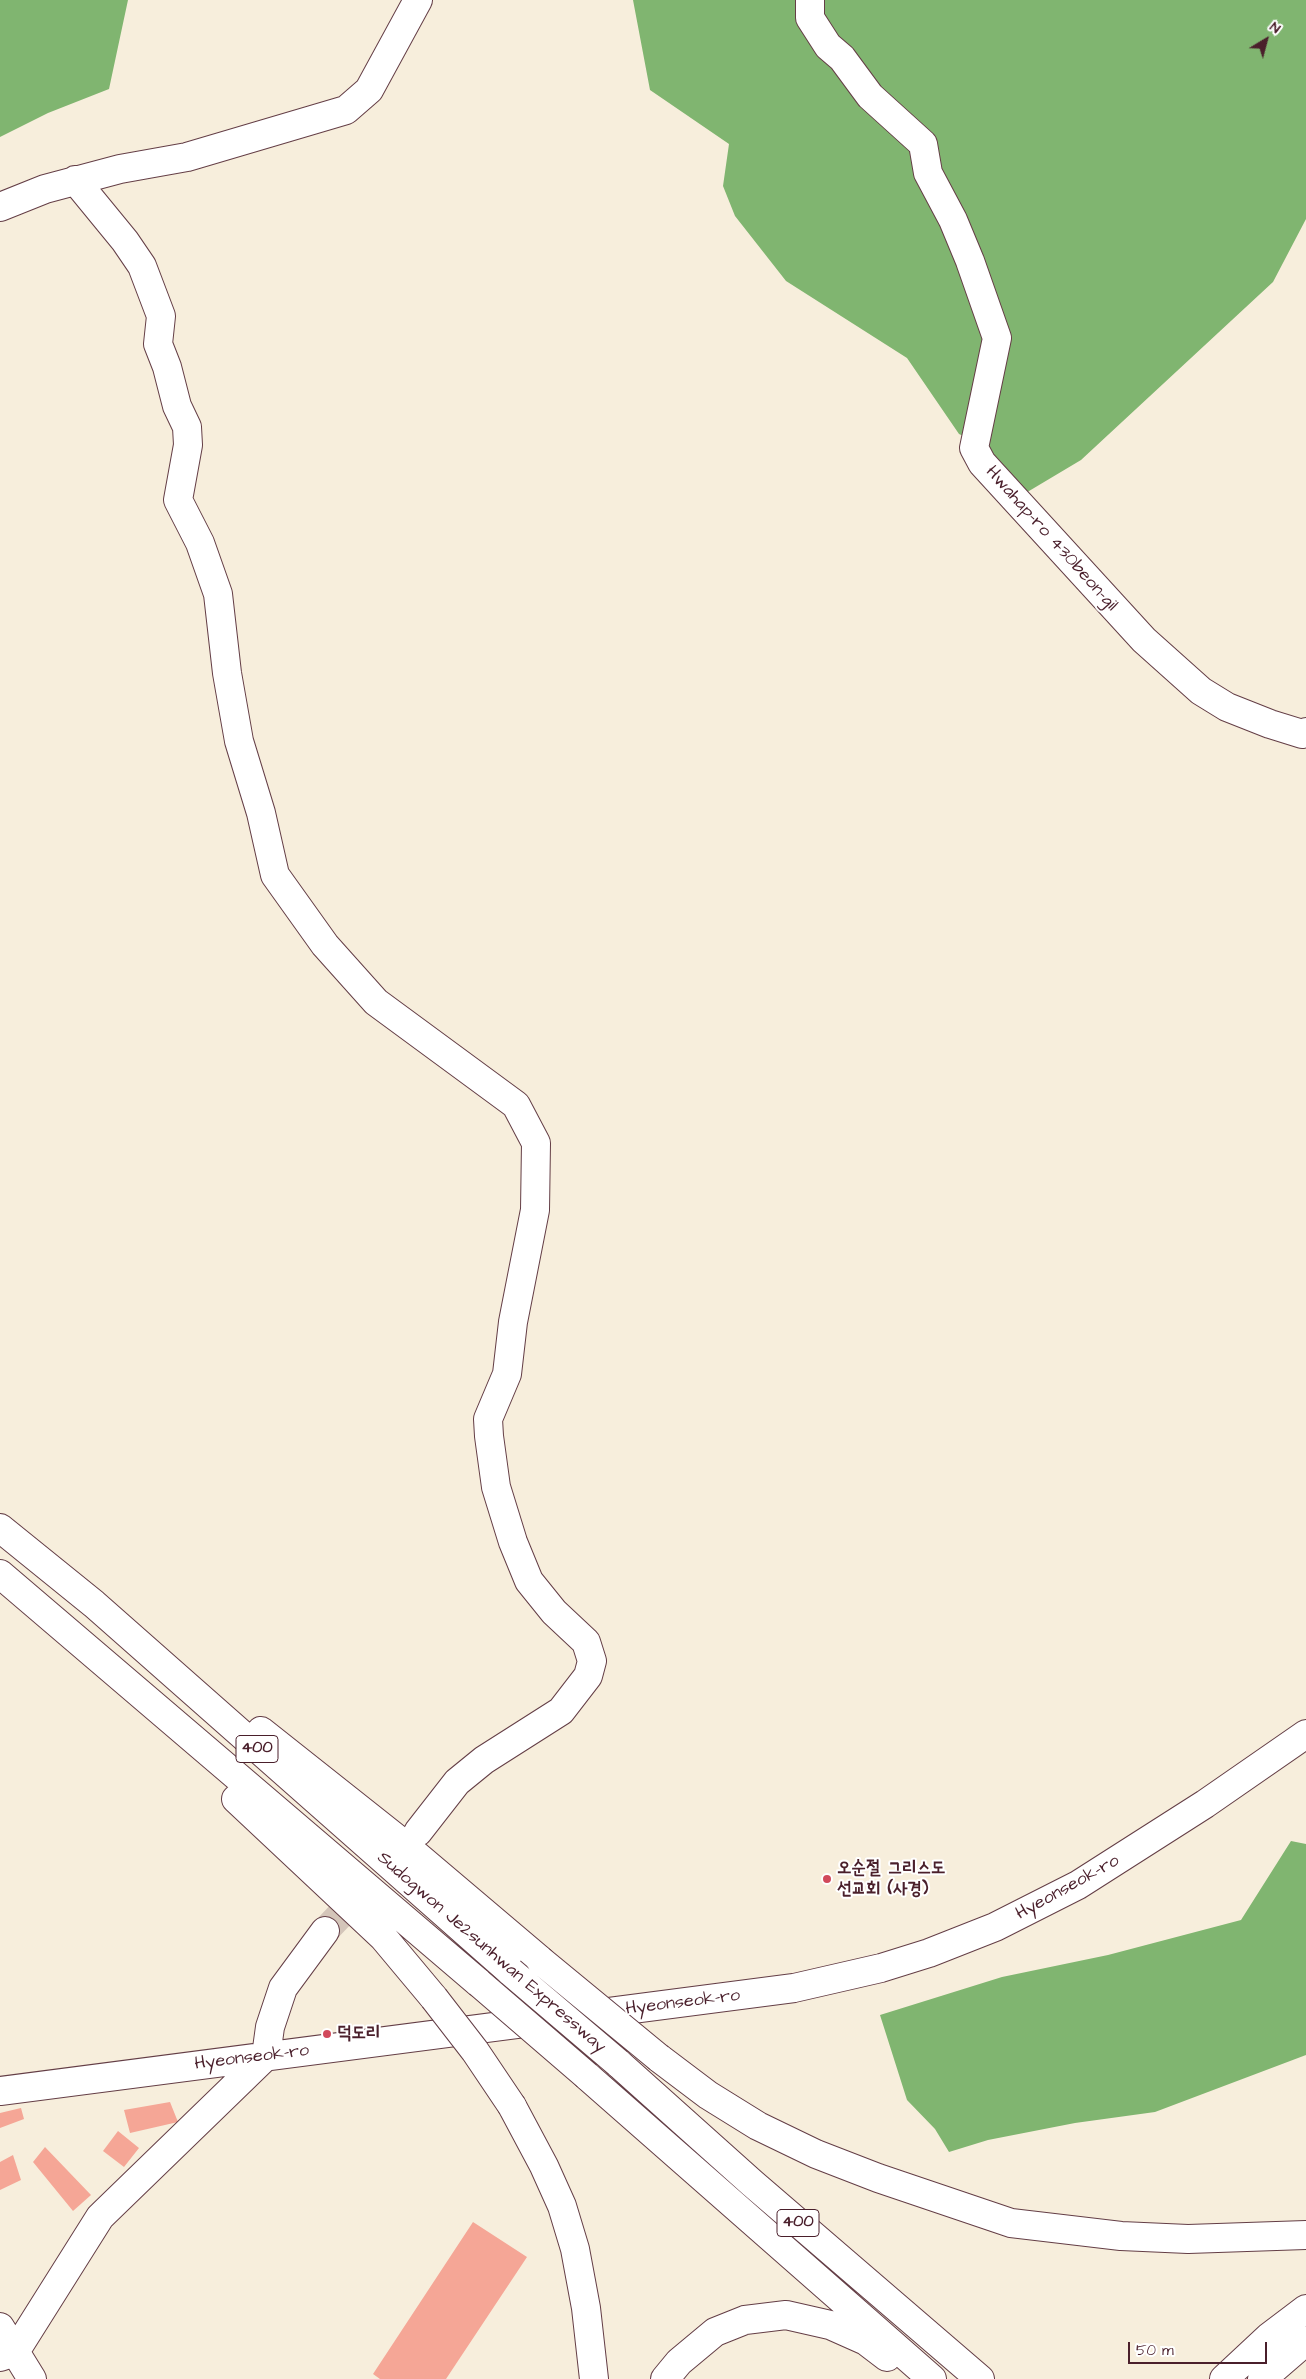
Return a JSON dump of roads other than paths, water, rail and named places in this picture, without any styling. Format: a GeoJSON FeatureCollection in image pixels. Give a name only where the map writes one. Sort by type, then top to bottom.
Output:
{"type":"FeatureCollection","features":[{"type":"Feature","properties":{"kind":"main road"},"geometry":{"type":"LineString","coordinates":[[0,207],[45,188],[187,157],[346,110],[369,90],[418,0]]}},
{"type":"Feature","properties":{"kind":"main road","name":"Hwahap-ro 430beon-gil"},"geometry":{"type":"LineString","coordinates":[[810,0],[810,18],[828,46],[842,58],[870,96],[923,144],[928,173],[953,220],[970,261],[997,338],[974,448],[982,463],[1144,640],[1201,691],[1227,707],[1270,724],[1302,734],[1306,732]]}},
{"type":"Feature","properties":{"kind":"main road"},"geometry":{"type":"LineString","coordinates":[[75,180],[125,241],[142,266],[161,316],[158,344],[168,366],[177,406],[186,427],[188,445],[178,500],[200,543],[218,594],[227,673],[239,741],[261,813],[275,875],[325,946],[376,1002],[516,1104],[536,1143],[535,1210],[512,1322],[507,1374],[488,1419],[489,1436],[496,1487],[513,1542],[529,1581],[554,1612],[586,1642],[592,1661],[588,1676],[561,1711],[484,1760],[457,1782],[418,1832]]}},
{"type":"Feature","properties":{"kind":"main road","name":"Sudogwon Je2sunhwan Expressway"},"geometry":{"type":"LineString","coordinates":[[0,1528],[94,1604],[511,1972],[618,2063],[752,2183],[980,2379]]}},
{"type":"Feature","properties":{"kind":"main road","name":"Sudogwon Je2sunhwan Expressway"},"geometry":{"type":"LineString","coordinates":[[0,1574],[479,1983],[932,2379]]}},
{"type":"Feature","properties":{"kind":"main road"},"geometry":{"type":"LineString","coordinates":[[0,1581],[376,1930],[434,1998],[475,2052],[512,2106],[544,2166],[562,2206],[576,2249],[586,2308],[594,2379]]}},
{"type":"Feature","properties":{"kind":"main road"},"geometry":{"type":"LineString","coordinates":[[94,1604],[302,1761],[659,2058],[708,2095],[750,2121],[816,2154],[878,2178],[1011,2224],[1121,2236],[1168,2238],[1306,2236]]}},
{"type":"Feature","properties":{"kind":"main road","name":"Hyeonseok-ro"},"geometry":{"type":"LineString","coordinates":[[0,2091],[794,1988],[897,1962],[995,1927],[1078,1885],[1205,1804],[1306,1734]]}},
{"type":"Feature","properties":{"kind":"main road"},"geometry":{"type":"LineString","coordinates":[[7,2354],[100,2217],[266,2056],[270,2027],[283,1988],[325,1931]]}},
{"type":"Feature","properties":{"kind":"main road"},"geometry":{"type":"LineString","coordinates":[[1224,2379],[1269,2337],[1306,2309]]}},
{"type":"Feature","properties":{"kind":"main road"},"geometry":{"type":"LineString","coordinates":[[665,2379],[679,2362],[715,2332],[745,2320],[786,2315],[830,2325],[866,2342],[915,2379]]}},
{"type":"Feature","properties":{"kind":"main road"},"geometry":{"type":"LineString","coordinates":[[0,2327],[7,2354],[32,2379]]}},
{"type":"Feature","properties":{"kind":"main road"},"geometry":{"type":"LineString","coordinates":[[1262,2379],[1306,2341]]}},
{"type":"Feature","properties":{"kind":"tunnel"},"geometry":{"type":"LineString","coordinates":[[325,1931],[405,1847]]}},
{"type":"Feature","properties":{"kind":"place","name":"오순절 그리스도 선교회 (사경)"},"geometry":{"type":"Point","coordinates":[827,1879]}},
{"type":"Feature","properties":{"kind":"place","name":"덕도리"},"geometry":{"type":"Point","coordinates":[327,2034]}}]}
